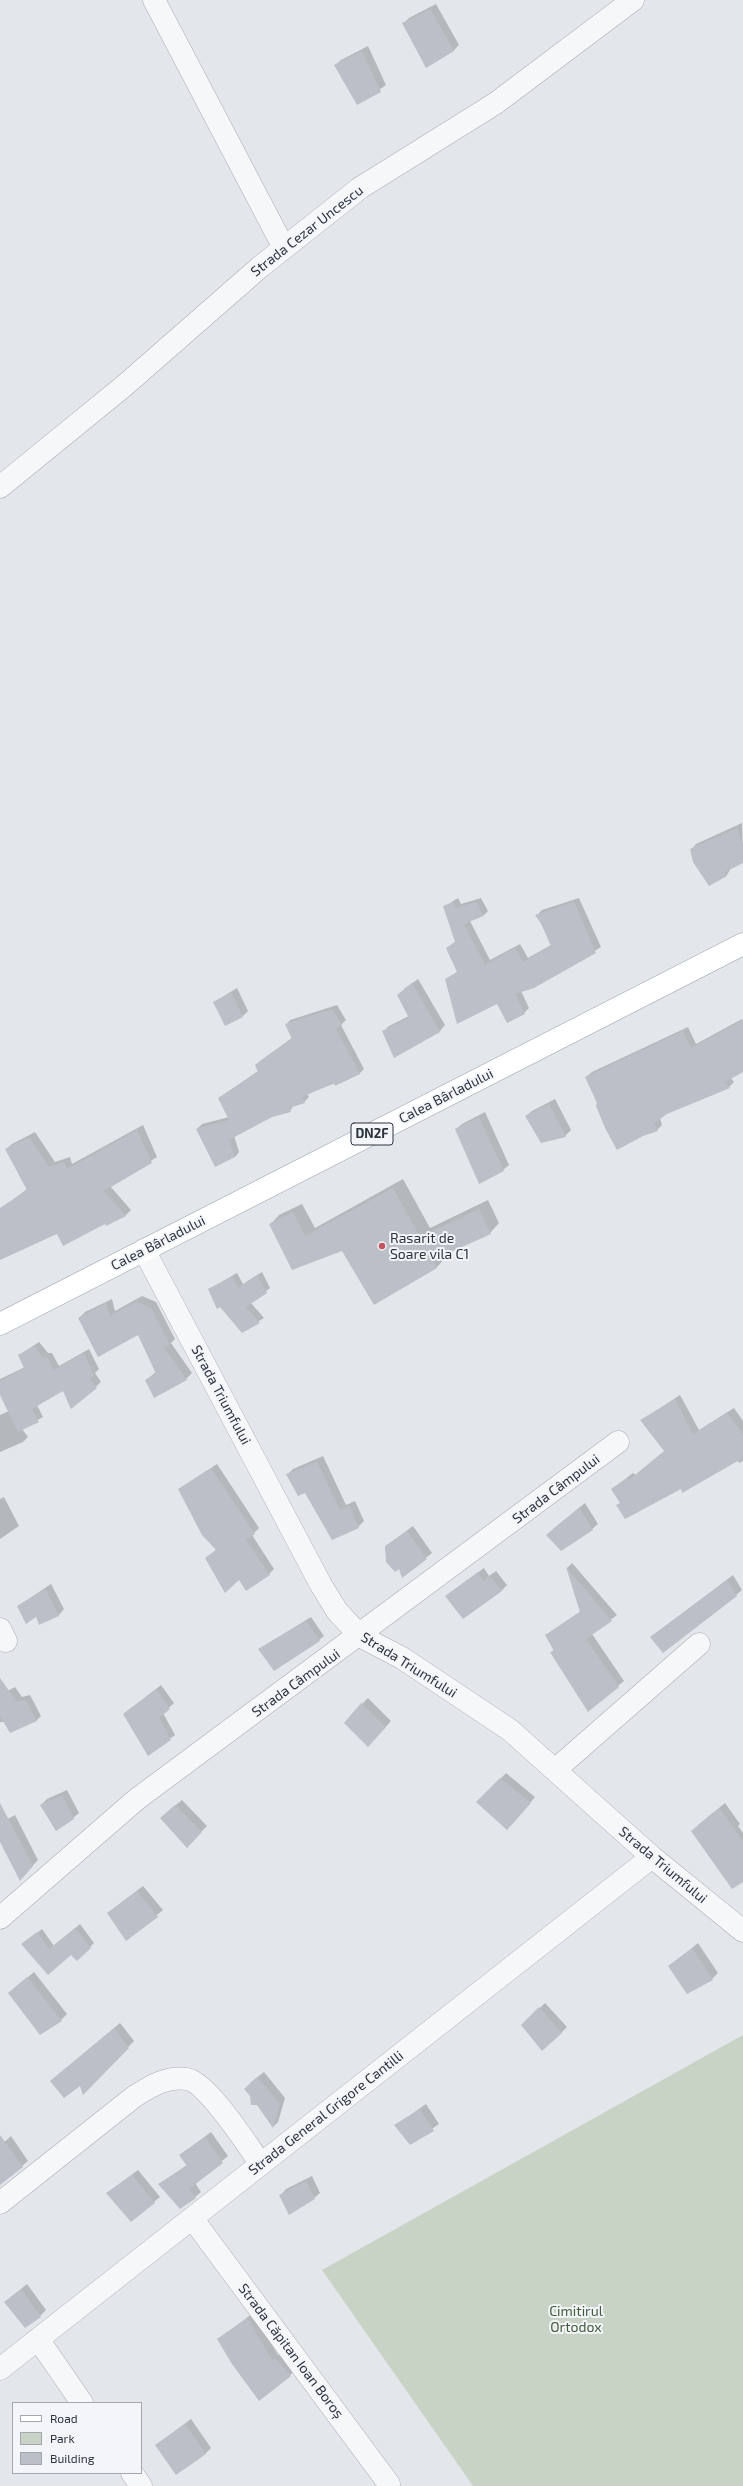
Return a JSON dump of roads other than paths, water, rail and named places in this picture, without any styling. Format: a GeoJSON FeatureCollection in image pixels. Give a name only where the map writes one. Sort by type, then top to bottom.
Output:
{"type":"FeatureCollection","features":[{"type":"Feature","properties":{"kind":"main road","name":"Calea Bârladului"},"geometry":{"type":"LineString","coordinates":[[0,1324],[743,944]]}},
{"type":"Feature","properties":{"kind":"street"},"geometry":{"type":"LineString","coordinates":[[154,0],[284,248]]}},
{"type":"Feature","properties":{"kind":"street","name":"Strada Cezar Uncescu"},"geometry":{"type":"LineString","coordinates":[[0,487],[124,386],[284,248],[360,188],[496,103],[633,0]]}},
{"type":"Feature","properties":{"kind":"street","name":"Strada Triumfului"},"geometry":{"type":"LineString","coordinates":[[144,1250],[321,1585],[337,1611],[360,1636],[402,1658],[510,1730],[652,1857],[743,1931]]}},
{"type":"Feature","properties":{"kind":"street","name":"Strada Câmpului"},"geometry":{"type":"LineString","coordinates":[[0,1918],[137,1800],[360,1636],[618,1442]]}},
{"type":"Feature","properties":{"kind":"street"},"geometry":{"type":"LineString","coordinates":[[555,1770],[699,1644]]}},
{"type":"Feature","properties":{"kind":"street","name":"Strada General Grigore Cantilli"},"geometry":{"type":"LineString","coordinates":[[0,2369],[652,1857]]}},
{"type":"Feature","properties":{"kind":"street"},"geometry":{"type":"LineString","coordinates":[[0,2203],[135,2096],[157,2083],[173,2079],[188,2080],[208,2093],[261,2164]]}},
{"type":"Feature","properties":{"kind":"street","name":"Strada Căpitan Ioan Boroș"},"geometry":{"type":"LineString","coordinates":[[192,2218],[389,2484]]}},
{"type":"Feature","properties":{"kind":"street"},"geometry":{"type":"LineString","coordinates":[[38,2340],[81,2402]]}},
{"type":"Feature","properties":{"kind":"street"},"geometry":{"type":"LineString","coordinates":[[133,2474],[141,2486]]}},
{"type":"Feature","properties":{"kind":"place","name":"Rasarit de Soare vila C1"},"geometry":{"type":"Point","coordinates":[382,1246]}},
{"type":"Feature","properties":{"kind":"park label","name":"Cimitirul Ortodox"},"geometry":{"type":"Point","coordinates":[576,2320]}}]}
